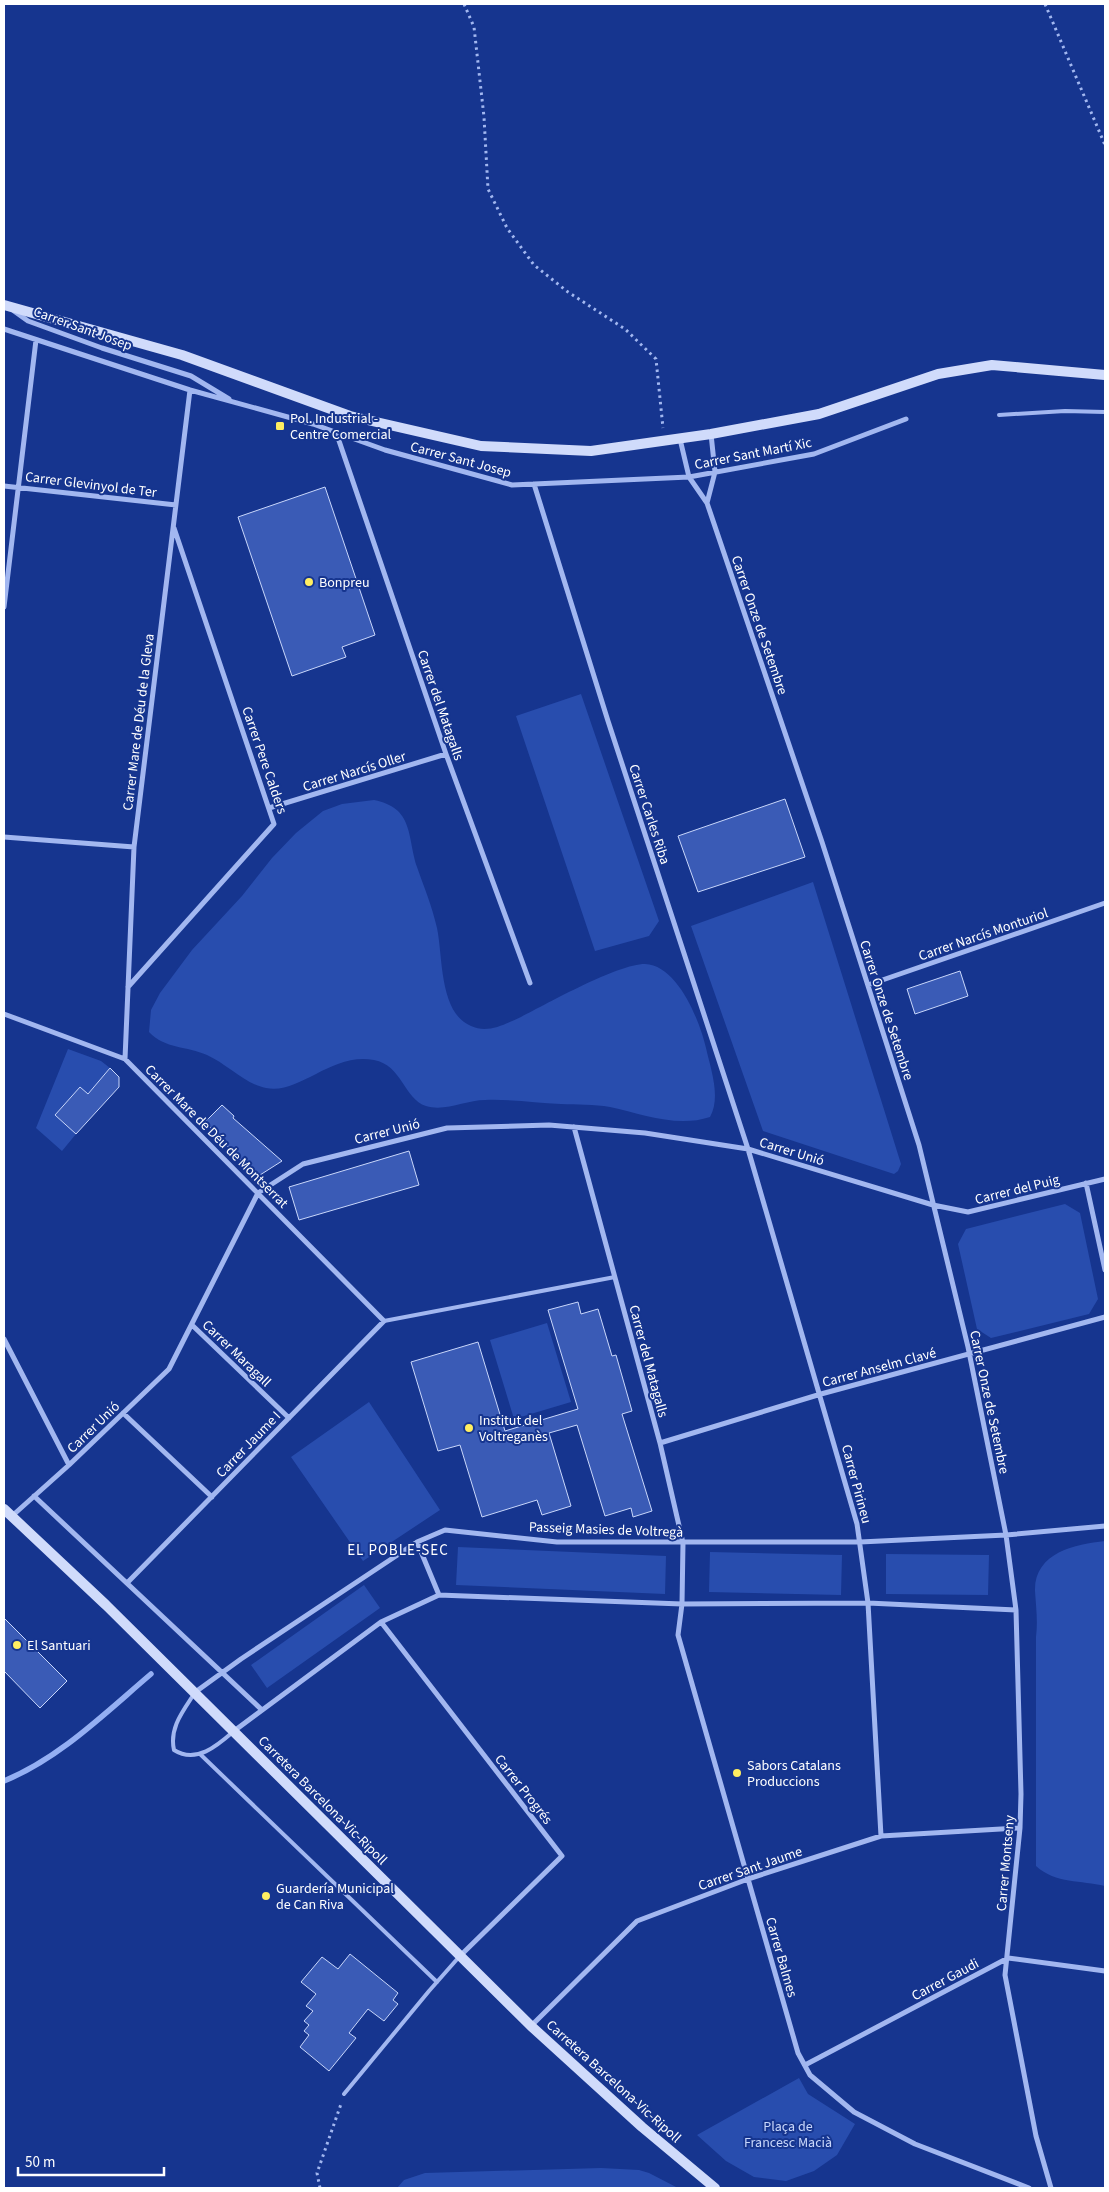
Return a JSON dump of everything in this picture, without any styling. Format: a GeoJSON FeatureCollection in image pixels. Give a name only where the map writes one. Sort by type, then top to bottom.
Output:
{"type":"FeatureCollection","features":[{"type":"Feature","properties":{"kind":"street"},"geometry":{"type":"LineString","coordinates":[[6,306],[182,355],[350,416],[481,446],[591,451],[711,434],[819,414],[938,374],[992,364],[1105,375]]}},
{"type":"Feature","properties":{"kind":"street","name":"Carrer Sant Josep"},"geometry":{"type":"LineString","coordinates":[[6,306],[28,322],[191,376],[234,402]]}},
{"type":"Feature","properties":{"kind":"street","name":"Carrer Sant Josep"},"geometry":{"type":"LineString","coordinates":[[4,329],[190,390],[336,432],[385,450],[512,485],[689,477]]}},
{"type":"Feature","properties":{"kind":"street"},"geometry":{"type":"LineString","coordinates":[[4,607],[36,340]]}},
{"type":"Feature","properties":{"kind":"street","name":"Carrer Mare de Déu de la Gleva"},"geometry":{"type":"LineString","coordinates":[[124,1059],[134,847],[190,390]]}},
{"type":"Feature","properties":{"kind":"street","name":"Carrer Sant Martí Xic"},"geometry":{"type":"LineString","coordinates":[[689,477],[814,454],[906,419]]}},
{"type":"Feature","properties":{"kind":"street","name":"Carrer del Matagalls"},"geometry":{"type":"LineString","coordinates":[[336,432],[446,754],[530,983]]}},
{"type":"Feature","properties":{"kind":"street"},"geometry":{"type":"LineString","coordinates":[[707,503],[715,472],[711,434]]}},
{"type":"Feature","properties":{"kind":"street"},"geometry":{"type":"LineString","coordinates":[[680,438],[689,477]]}},
{"type":"Feature","properties":{"kind":"street","name":"Carrer Onze de Setembre"},"geometry":{"type":"LineString","coordinates":[[689,477],[707,503],[822,842],[919,1145],[969,1354],[1006,1535]]}},
{"type":"Feature","properties":{"kind":"street","name":"Carrer Carles Riba"},"geometry":{"type":"LineString","coordinates":[[534,484],[608,721],[748,1149]]}},
{"type":"Feature","properties":{"kind":"street","name":"Carrer Glevinyol de Ter"},"geometry":{"type":"LineString","coordinates":[[4,486],[176,505]]}},
{"type":"Feature","properties":{"kind":"street","name":"Carrer Pere Calders"},"geometry":{"type":"LineString","coordinates":[[128,987],[274,824],[174,525]]}},
{"type":"Feature","properties":{"kind":"street","name":"Carrer Narcís Oller"},"geometry":{"type":"LineString","coordinates":[[269,808],[446,754]]}},
{"type":"Feature","properties":{"kind":"street"},"geometry":{"type":"LineString","coordinates":[[4,837],[134,847]]}},
{"type":"Feature","properties":{"kind":"street","name":"Carrer Narcís Monturiol"},"geometry":{"type":"LineString","coordinates":[[868,985],[1105,903]]}},
{"type":"Feature","properties":{"kind":"street","name":"Carrer Mare de Déu de Montserrat"},"geometry":{"type":"LineString","coordinates":[[4,1014],[124,1059],[384,1321]]}},
{"type":"Feature","properties":{"kind":"street","name":"Carrer Unió"},"geometry":{"type":"LineString","coordinates":[[8,1512],[34,1496],[69,1465],[169,1369],[258,1194],[303,1164],[447,1128],[549,1125],[645,1133],[748,1149],[933,1205]]}},
{"type":"Feature","properties":{"kind":"street","name":"Carrer del Matagalls"},"geometry":{"type":"LineString","coordinates":[[574,1127],[660,1443],[683,1543],[682,1604]]}},
{"type":"Feature","properties":{"kind":"street","name":"Carrer Pirineu"},"geometry":{"type":"LineString","coordinates":[[748,1149],[858,1524],[868,1603],[881,1836]]}},
{"type":"Feature","properties":{"kind":"street","name":"Carrer del Puig"},"geometry":{"type":"LineString","coordinates":[[933,1205],[968,1212],[1105,1179]]}},
{"type":"Feature","properties":{"kind":"street"},"geometry":{"type":"LineString","coordinates":[[1086,1183],[1105,1270]]}},
{"type":"Feature","properties":{"kind":"street","name":"Carrer Anselm Clavé"},"geometry":{"type":"LineString","coordinates":[[660,1443],[821,1394],[1105,1317]]}},
{"type":"Feature","properties":{"kind":"street","name":"Carrer Jaume I"},"geometry":{"type":"LineString","coordinates":[[128,1582],[384,1321]]}},
{"type":"Feature","properties":{"kind":"street","name":"Carrer Maragall"},"geometry":{"type":"LineString","coordinates":[[192,1325],[289,1418]]}},
{"type":"Feature","properties":{"kind":"street"},"geometry":{"type":"LineString","coordinates":[[4,1339],[69,1465]]}},
{"type":"Feature","properties":{"kind":"street"},"geometry":{"type":"LineString","coordinates":[[123,1413],[212,1497]]}},
{"type":"Feature","properties":{"kind":"street"},"geometry":{"type":"LineString","coordinates":[[34,1496],[128,1582],[262,1710]]}},
{"type":"Feature","properties":{"kind":"street","name":"Carretera Barcelona-Vic-Ripoll"},"geometry":{"type":"LineString","coordinates":[[8,1512],[106,1605],[531,2026],[642,2127],[715,2188]]}},
{"type":"Feature","properties":{"kind":"street","name":"Passeig Masies de Voltregà"},"geometry":{"type":"LineString","coordinates":[[194,1694],[223,1672],[417,1542],[445,1530],[557,1542],[860,1542],[1006,1535],[1105,1526]]}},
{"type":"Feature","properties":{"kind":"street","name":"Carrer Montseny"},"geometry":{"type":"LineString","coordinates":[[1006,1535],[1016,1610],[1021,1794],[1020,1828],[1005,1975],[1036,2136],[1051,2188]]}},
{"type":"Feature","properties":{"kind":"street"},"geometry":{"type":"LineString","coordinates":[[417,1542],[439,1595]]}},
{"type":"Feature","properties":{"kind":"street"},"geometry":{"type":"LineString","coordinates":[[234,1731],[381,1622],[439,1595],[682,1604],[868,1603],[1016,1610]]}},
{"type":"Feature","properties":{"kind":"street","name":"Carrer Balmes"},"geometry":{"type":"LineString","coordinates":[[682,1604],[678,1635],[798,2053],[810,2075],[854,2112],[915,2144],[1030,2188]]}},
{"type":"Feature","properties":{"kind":"street","name":"Carrer Progrés"},"geometry":{"type":"LineString","coordinates":[[381,1622],[562,1856],[461,1955]]}},
{"type":"Feature","properties":{"kind":"street","name":"Carrer Sant Jaume"},"geometry":{"type":"LineString","coordinates":[[531,2026],[637,1921],[748,1879],[881,1836],[1020,1828]]}},
{"type":"Feature","properties":{"kind":"street"},"geometry":{"type":"LineString","coordinates":[[1008,1958],[1105,1971]]}},
{"type":"Feature","properties":{"kind":"street","name":"Carrer Gaudi"},"geometry":{"type":"LineString","coordinates":[[805,2065],[1008,1958]]}},
{"type":"Feature","properties":{"kind":"lane"},"geometry":{"type":"LineString","coordinates":[[999,415],[1065,411],[1105,412]]}},
{"type":"Feature","properties":{"kind":"lane"},"geometry":{"type":"LineString","coordinates":[[384,1321],[615,1277]]}},
{"type":"Feature","properties":{"kind":"lane"},"geometry":{"type":"LineString","coordinates":[[194,1694],[176,1723],[172,1740],[174,1750],[182,1755],[200,1754],[218,1745],[234,1731]]}},
{"type":"Feature","properties":{"kind":"lane"},"geometry":{"type":"LineString","coordinates":[[200,1754],[437,1982]]}},
{"type":"Feature","properties":{"kind":"lane"},"geometry":{"type":"LineString","coordinates":[[344,2094],[461,1955]]}},
{"type":"Feature","properties":{"kind":"path"},"geometry":{"type":"LineString","coordinates":[[464,4],[474,27],[484,116],[488,189],[507,228],[534,265],[568,292],[625,329],[656,359],[664,441]]}},
{"type":"Feature","properties":{"kind":"path"},"geometry":{"type":"LineString","coordinates":[[1044,4],[1105,145]]}},
{"type":"Feature","properties":{"kind":"path"},"geometry":{"type":"LineString","coordinates":[[320,2188],[317,2173],[344,2094]]}},
{"type":"Feature","properties":{"kind":"green space"},"geometry":{"type":"Polygon","coordinates":[[[581,694],[659,921],[649,936],[595,951],[516,716],[581,694]]]}},
{"type":"Feature","properties":{"kind":"green space"},"geometry":{"type":"Polygon","coordinates":[[[374,800],[396,809],[407,825],[417,867],[437,928],[444,983],[453,1009],[461,1019],[471,1026],[490,1029],[521,1017],[583,985],[618,970],[645,964],[657,967],[668,974],[677,984],[686,997],[699,1024],[714,1083],[715,1101],[710,1117],[698,1120],[672,1121],[604,1106],[504,1100],[485,1100],[441,1108],[426,1106],[413,1097],[391,1068],[374,1060],[358,1059],[344,1062],[291,1085],[279,1088],[266,1088],[243,1078],[207,1055],[162,1042],[155,1038],[149,1032],[151,1010],[160,993],[192,950],[242,896],[272,858],[296,833],[323,811],[342,804],[374,800]]]}},
{"type":"Feature","properties":{"kind":"green space"},"geometry":{"type":"Polygon","coordinates":[[[813,882],[901,1164],[898,1171],[894,1174],[763,1131],[691,926],[813,882]]]}},
{"type":"Feature","properties":{"kind":"green space"},"geometry":{"type":"Polygon","coordinates":[[[68,1049],[101,1061],[110,1068],[88,1094],[80,1088],[55,1115],[76,1134],[62,1151],[36,1128],[68,1049]]]}},
{"type":"Feature","properties":{"kind":"green space"},"geometry":{"type":"Polygon","coordinates":[[[1065,1204],[1080,1213],[1098,1299],[1089,1314],[991,1338],[977,1329],[958,1244],[966,1229],[1065,1204]]]}},
{"type":"Feature","properties":{"kind":"green space"},"geometry":{"type":"Polygon","coordinates":[[[547,1323],[571,1402],[514,1419],[490,1340],[547,1323]]]}},
{"type":"Feature","properties":{"kind":"green space"},"geometry":{"type":"Polygon","coordinates":[[[369,1402],[440,1510],[363,1561],[291,1457],[369,1402]]]}},
{"type":"Feature","properties":{"kind":"green space"},"geometry":{"type":"Polygon","coordinates":[[[1105,1541],[1105,1886],[1060,1879],[1036,1866],[1037,1620],[1035,1591],[1036,1578],[1041,1568],[1049,1559],[1069,1548],[1105,1541]]]}},
{"type":"Feature","properties":{"kind":"green space"},"geometry":{"type":"Polygon","coordinates":[[[458,1547],[666,1556],[665,1594],[456,1585],[458,1547]]]}},
{"type":"Feature","properties":{"kind":"green space"},"geometry":{"type":"Polygon","coordinates":[[[710,1552],[842,1555],[841,1595],[709,1592],[710,1552]]]}},
{"type":"Feature","properties":{"kind":"green space"},"geometry":{"type":"Polygon","coordinates":[[[886,1554],[989,1555],[988,1595],[886,1594],[886,1554]]]}},
{"type":"Feature","properties":{"kind":"green space"},"geometry":{"type":"Polygon","coordinates":[[[364,1585],[380,1608],[267,1688],[251,1665],[364,1585]]]}},
{"type":"Feature","properties":{"kind":"green space","name":"Plaça de Francesc Macià"},"geometry":{"type":"Polygon","coordinates":[[[799,2078],[808,2094],[855,2124],[837,2155],[814,2171],[786,2181],[754,2177],[726,2161],[697,2135],[799,2078]]]}},
{"type":"Feature","properties":{"kind":"green space"},"geometry":{"type":"Polygon","coordinates":[[[601,2168],[639,2170],[678,2188],[397,2188],[404,2180],[425,2173],[601,2168]]]}},
{"type":"Feature","properties":{"kind":"building","name":"Bonpreu"},"geometry":{"type":"Polygon","coordinates":[[[325,487],[375,635],[342,647],[346,657],[292,676],[238,517],[325,487]]]}},
{"type":"Feature","properties":{"kind":"building"},"geometry":{"type":"Polygon","coordinates":[[[785,799],[805,857],[698,892],[678,836],[785,799]]]}},
{"type":"Feature","properties":{"kind":"building"},"geometry":{"type":"Polygon","coordinates":[[[960,971],[968,996],[915,1014],[907,989],[960,971]]]}},
{"type":"Feature","properties":{"kind":"building"},"geometry":{"type":"Polygon","coordinates":[[[110,1068],[119,1077],[119,1087],[76,1134],[55,1115],[80,1087],[88,1094],[110,1068]]]}},
{"type":"Feature","properties":{"kind":"building"},"geometry":{"type":"Polygon","coordinates":[[[222,1105],[234,1116],[233,1118],[282,1161],[260,1175],[249,1169],[205,1122],[222,1105]]]}},
{"type":"Feature","properties":{"kind":"building"},"geometry":{"type":"Polygon","coordinates":[[[409,1151],[419,1185],[299,1220],[289,1187],[409,1151]]]}},
{"type":"Feature","properties":{"kind":"building"},"geometry":{"type":"Polygon","coordinates":[[[578,1302],[581,1314],[598,1309],[612,1356],[616,1355],[632,1411],[622,1414],[652,1511],[633,1517],[631,1508],[605,1516],[577,1425],[549,1433],[571,1506],[542,1515],[537,1500],[482,1517],[460,1445],[438,1451],[411,1362],[478,1342],[505,1431],[578,1409],[548,1310],[578,1302]]]}},
{"type":"Feature","properties":{"kind":"building","name":"El Santuari"},"geometry":{"type":"Polygon","coordinates":[[[4,1618],[67,1681],[40,1708],[4,1671],[4,1618]]]}},
{"type":"Feature","properties":{"kind":"building"},"geometry":{"type":"Polygon","coordinates":[[[350,1954],[398,1993],[393,2000],[398,2004],[384,2021],[368,2009],[349,2033],[356,2038],[329,2071],[300,2047],[309,2035],[304,2031],[309,2025],[304,2021],[313,2011],[306,2006],[316,1994],[301,1982],[322,1957],[338,1969],[350,1954]]]}},
{"type":"Feature","properties":{"kind":"waterway"},"geometry":{"type":"LineString","coordinates":[[4,1781],[44,1760],[81,1734],[151,1674]]}},
{"type":"Feature","properties":{"kind":"place","name":"Pol. Industrial - Centre Comercial"},"geometry":{"type":"Point","coordinates":[280,426]}},
{"type":"Feature","properties":{"kind":"place","name":"Bonpreu"},"geometry":{"type":"Point","coordinates":[309,582]}},
{"type":"Feature","properties":{"kind":"place","name":"Institut del Voltreganès"},"geometry":{"type":"Point","coordinates":[469,1428]}},
{"type":"Feature","properties":{"kind":"place","name":"El Santuari"},"geometry":{"type":"Point","coordinates":[17,1645]}},
{"type":"Feature","properties":{"kind":"place","name":"Sabors Catalans Produccions"},"geometry":{"type":"Point","coordinates":[737,1773]}},
{"type":"Feature","properties":{"kind":"place","name":"Guardería Municipal de Can Riva"},"geometry":{"type":"Point","coordinates":[266,1896]}},
{"type":"Feature","properties":{"kind":"district","name":"EL POBLE-SEC"},"geometry":{"type":"Point","coordinates":[398,1550]}}]}
